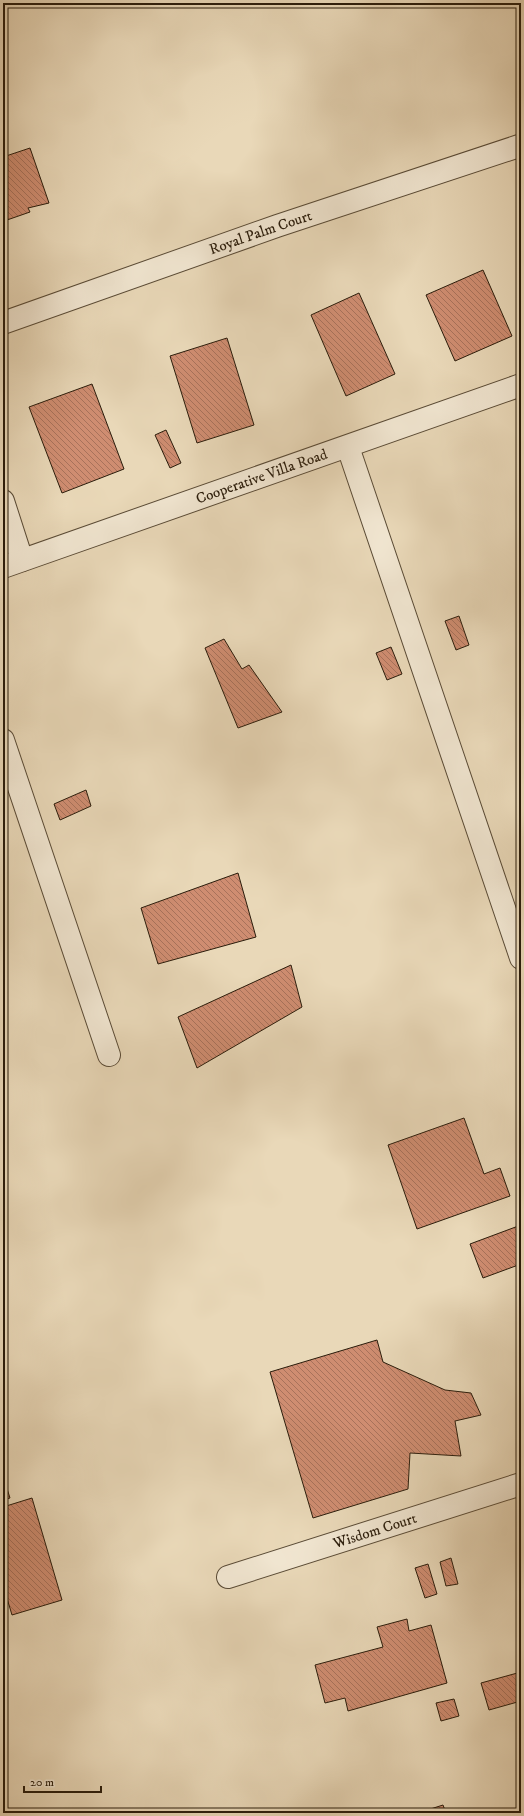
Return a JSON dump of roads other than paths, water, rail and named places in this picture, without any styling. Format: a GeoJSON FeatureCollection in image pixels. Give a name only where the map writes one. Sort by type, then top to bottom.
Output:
{"type":"FeatureCollection","features":[{"type":"Feature","properties":{"kind":"street","name":"Royal Palm Court"},"geometry":{"type":"LineString","coordinates":[[3,323],[277,226],[519,146]]}},
{"type":"Feature","properties":{"kind":"street","name":"Cooperative Villa Road"},"geometry":{"type":"LineString","coordinates":[[13,564],[521,385]]}},
{"type":"Feature","properties":{"kind":"street"},"geometry":{"type":"LineString","coordinates":[[348,447],[521,958]]}},
{"type":"Feature","properties":{"kind":"street"},"geometry":{"type":"LineString","coordinates":[[3,501],[13,564]]}},
{"type":"Feature","properties":{"kind":"street"},"geometry":{"type":"LineString","coordinates":[[3,740],[109,1055]]}},
{"type":"Feature","properties":{"kind":"street","name":"Wisdom Court"},"geometry":{"type":"LineString","coordinates":[[228,1577],[521,1484]]}}]}
